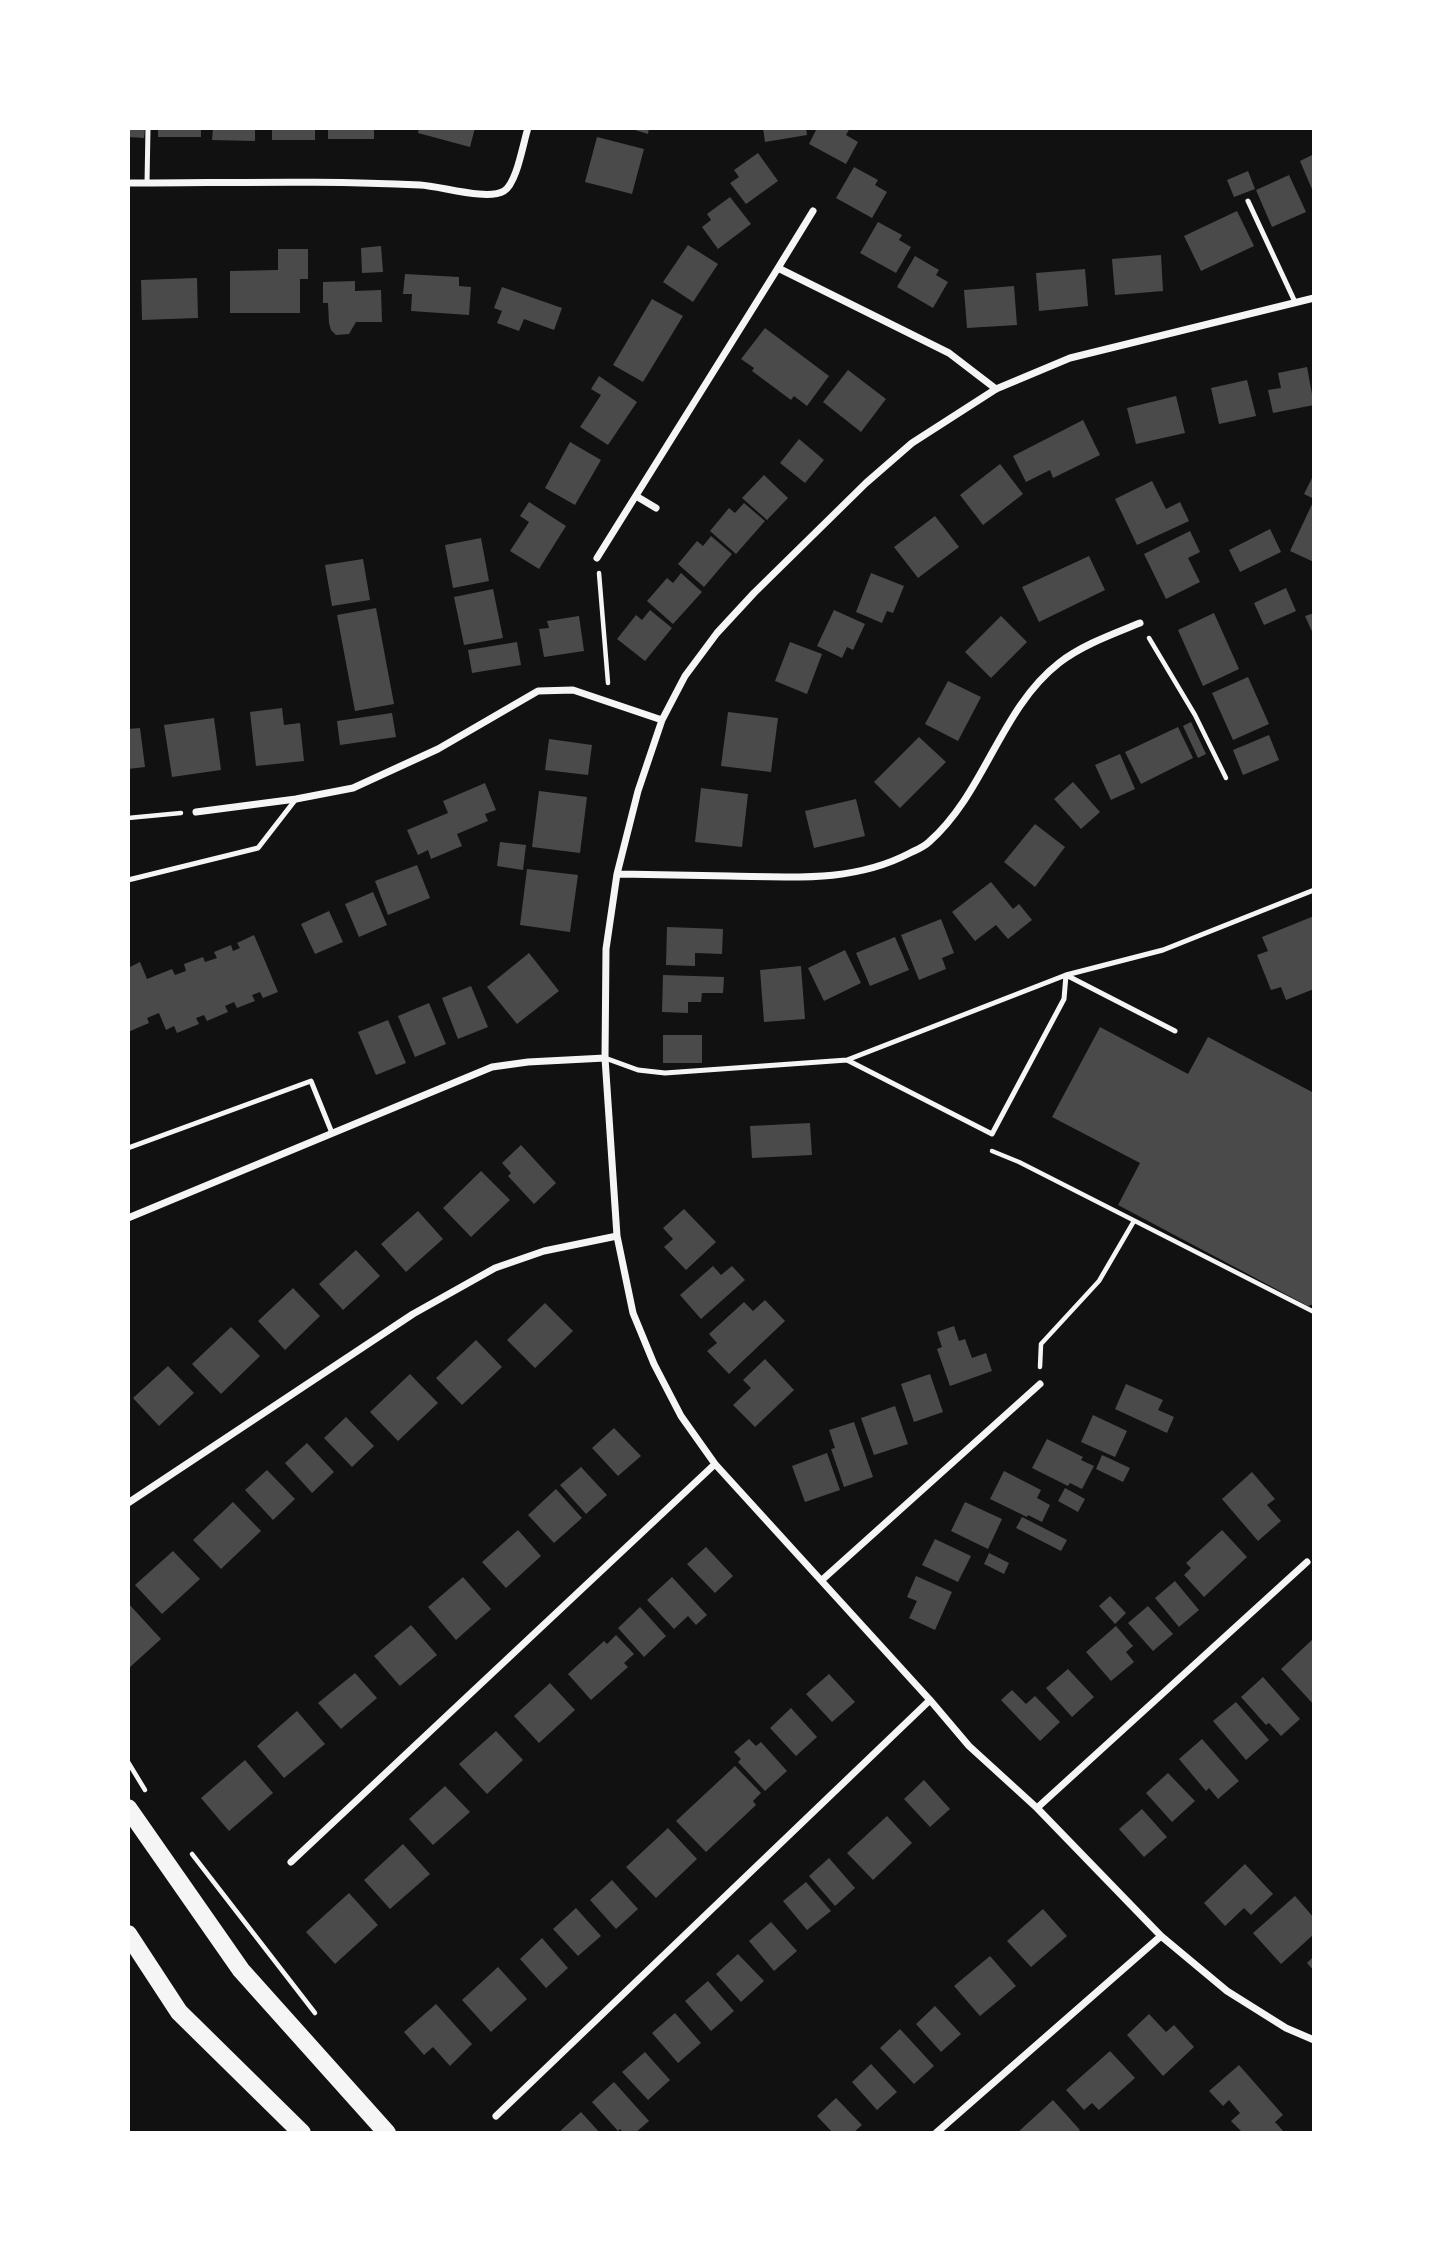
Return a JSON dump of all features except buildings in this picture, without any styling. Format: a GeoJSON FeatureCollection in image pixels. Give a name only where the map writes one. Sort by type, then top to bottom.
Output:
{"type":"FeatureCollection","features":[{"type":"Feature","properties":{"kind":"main road"},"geometry":{"type":"LineString","coordinates":[[128,1808],[241,1970],[387,2133]]}},
{"type":"Feature","properties":{"kind":"main road"},"geometry":{"type":"LineString","coordinates":[[128,1934],[179,2012],[302,2133]]}},
{"type":"Feature","properties":{"kind":"street"},"geometry":{"type":"LineString","coordinates":[[128,183],[384,183],[433,185],[489,195],[503,192],[512,184],[527,128]]}},
{"type":"Feature","properties":{"kind":"street"},"geometry":{"type":"LineString","coordinates":[[597,558],[813,211]]}},
{"type":"Feature","properties":{"kind":"street"},"geometry":{"type":"LineString","coordinates":[[778,268],[950,353],[996,389]]}},
{"type":"Feature","properties":{"kind":"street"},"geometry":{"type":"LineString","coordinates":[[1314,298],[1070,358],[996,389],[912,443],[813,534],[717,633],[685,676],[662,720],[638,791],[617,874],[606,949],[605,1058],[617,1236],[633,1313],[654,1364],[681,1416],[715,1464],[969,1746],[1037,1808],[1161,1936],[1227,1991],[1286,2028],[1314,2040]]}},
{"type":"Feature","properties":{"kind":"street"},"geometry":{"type":"LineString","coordinates":[[636,496],[656,508]]}},
{"type":"Feature","properties":{"kind":"street"},"geometry":{"type":"LineString","coordinates":[[617,874],[808,878],[852,874],[896,860],[928,844],[951,817],[974,785],[1013,717],[1032,691],[1059,663],[1090,644],[1140,623]]}},
{"type":"Feature","properties":{"kind":"street"},"geometry":{"type":"LineString","coordinates":[[196,812],[296,799],[353,788],[438,749],[538,691],[573,690],[662,720]]}},
{"type":"Feature","properties":{"kind":"street"},"geometry":{"type":"LineString","coordinates":[[128,1218],[492,1067],[528,1062],[605,1058]]}},
{"type":"Feature","properties":{"kind":"street"},"geometry":{"type":"LineString","coordinates":[[128,1503],[413,1314],[495,1268],[544,1251],[617,1236]]}},
{"type":"Feature","properties":{"kind":"street"},"geometry":{"type":"LineString","coordinates":[[822,1580],[1040,1384]]}},
{"type":"Feature","properties":{"kind":"street"},"geometry":{"type":"LineString","coordinates":[[291,1862],[715,1464]]}},
{"type":"Feature","properties":{"kind":"street"},"geometry":{"type":"LineString","coordinates":[[1037,1808],[1307,1562]]}},
{"type":"Feature","properties":{"kind":"street"},"geometry":{"type":"LineString","coordinates":[[496,2116],[930,1700]]}},
{"type":"Feature","properties":{"kind":"street"},"geometry":{"type":"LineString","coordinates":[[936,2133],[1161,1936]]}},
{"type":"Feature","properties":{"kind":"lane"},"geometry":{"type":"LineString","coordinates":[[147,183],[148,128]]}},
{"type":"Feature","properties":{"kind":"lane"},"geometry":{"type":"LineString","coordinates":[[1248,201],[1295,302]]}},
{"type":"Feature","properties":{"kind":"lane"},"geometry":{"type":"LineString","coordinates":[[128,880],[258,848],[296,799]]}},
{"type":"Feature","properties":{"kind":"lane"},"geometry":{"type":"LineString","coordinates":[[605,1058],[638,1070],[665,1073],[846,1060],[1066,975],[1163,950],[1314,890]]}},
{"type":"Feature","properties":{"kind":"lane"},"geometry":{"type":"LineString","coordinates":[[846,1060],[992,1134],[1064,999],[1066,975]]}},
{"type":"Feature","properties":{"kind":"lane"},"geometry":{"type":"LineString","coordinates":[[1066,975],[1175,1031]]}},
{"type":"Feature","properties":{"kind":"lane"},"geometry":{"type":"LineString","coordinates":[[128,1148],[311,1081],[332,1133]]}},
{"type":"Feature","properties":{"kind":"path"},"geometry":{"type":"LineString","coordinates":[[597,558],[610,702]]}},
{"type":"Feature","properties":{"kind":"path"},"geometry":{"type":"LineString","coordinates":[[1140,623],[1195,715],[1226,778]]}},
{"type":"Feature","properties":{"kind":"path"},"geometry":{"type":"LineString","coordinates":[[128,818],[196,812]]}},
{"type":"Feature","properties":{"kind":"path"},"geometry":{"type":"LineString","coordinates":[[985,1148],[1019,1161],[1314,1312]]}},
{"type":"Feature","properties":{"kind":"path"},"geometry":{"type":"LineString","coordinates":[[1041,1344],[1099,1281],[1134,1221]]}},
{"type":"Feature","properties":{"kind":"path"},"geometry":{"type":"LineString","coordinates":[[128,1762],[148,1796]]}},
{"type":"Feature","properties":{"kind":"path"},"geometry":{"type":"LineString","coordinates":[[189,1851],[316,2015]]}}]}
